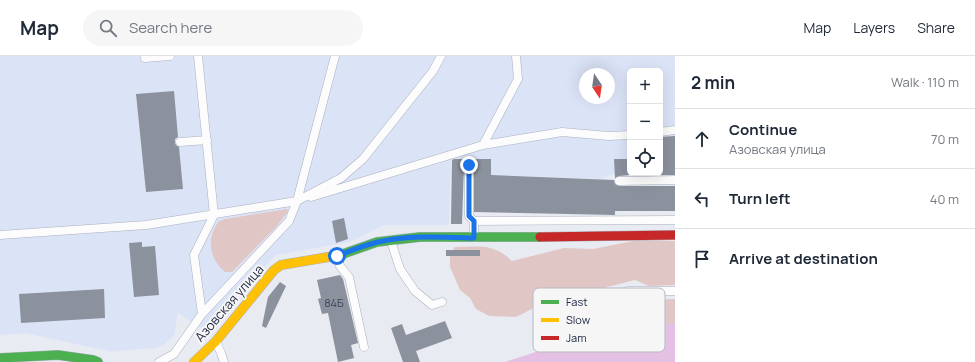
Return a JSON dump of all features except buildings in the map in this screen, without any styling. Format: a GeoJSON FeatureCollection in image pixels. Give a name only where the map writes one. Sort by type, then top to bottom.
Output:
{"type":"FeatureCollection","features":[{"type":"Feature","properties":{"kind":"street","name":"Азовская улица"},"geometry":{"type":"LineString","coordinates":[[194,362],[216,341],[274,270],[290,263],[337,256],[376,242],[420,237],[474,238],[675,235]]}},
{"type":"Feature","properties":{"kind":"street"},"geometry":{"type":"LineString","coordinates":[[0,358],[58,358],[95,361]]}},
{"type":"Feature","properties":{"kind":"lane"},"geometry":{"type":"LineString","coordinates":[[145,58],[170,56]]}},
{"type":"Feature","properties":{"kind":"lane"},"geometry":{"type":"LineString","coordinates":[[198,56],[214,215],[194,255],[202,314]]}},
{"type":"Feature","properties":{"kind":"lane"},"geometry":{"type":"LineString","coordinates":[[159,362],[174,354],[202,314],[289,221],[297,201],[335,56]]}},
{"type":"Feature","properties":{"kind":"lane"},"geometry":{"type":"LineString","coordinates":[[297,201],[341,178],[363,159],[433,71],[441,56]]}},
{"type":"Feature","properties":{"kind":"lane"},"geometry":{"type":"LineString","coordinates":[[483,145],[518,78],[516,56]]}},
{"type":"Feature","properties":{"kind":"lane"},"geometry":{"type":"LineString","coordinates":[[663,132],[675,130]]}},
{"type":"Feature","properties":{"kind":"lane"},"geometry":{"type":"LineString","coordinates":[[0,235],[146,226],[297,201],[338,190],[483,145],[562,132],[609,136],[627,135]]}},
{"type":"Feature","properties":{"kind":"lane"},"geometry":{"type":"LineString","coordinates":[[180,142],[207,140]]}},
{"type":"Feature","properties":{"kind":"lane"},"geometry":{"type":"LineString","coordinates":[[469,165],[469,216],[474,221],[474,238]]}},
{"type":"Feature","properties":{"kind":"lane"},"geometry":{"type":"LineString","coordinates":[[619,181],[675,180]]}},
{"type":"Feature","properties":{"kind":"lane"},"geometry":{"type":"LineString","coordinates":[[474,221],[675,220]]}},
{"type":"Feature","properties":{"kind":"lane"},"geometry":{"type":"LineString","coordinates":[[390,240],[400,269],[415,291],[432,305],[442,302]]}},
{"type":"Feature","properties":{"kind":"lane"},"geometry":{"type":"LineString","coordinates":[[337,256],[340,266],[349,277],[364,347]]}},
{"type":"Feature","properties":{"kind":"lane"},"geometry":{"type":"LineString","coordinates":[[216,341],[222,353],[224,362]]}},
{"type":"Feature","properties":{"kind":"shaded area"},"geometry":{"type":"Polygon","coordinates":[[[0,56],[675,56],[675,158],[663,158],[663,68],[627,68],[627,159],[615,159],[615,173],[601,179],[491,175],[491,159],[451,160],[449,225],[384,225],[349,242],[276,255],[204,330],[178,313],[174,336],[165,344],[157,348],[113,352],[25,333],[0,335],[0,56]]]}},
{"type":"Feature","properties":{"kind":"shaded area"},"geometry":{"type":"Polygon","coordinates":[[[287,209],[288,211],[277,226],[232,272],[225,272],[215,261],[211,248],[211,241],[212,234],[219,221],[287,209]]]}},
{"type":"Feature","properties":{"kind":"shaded area"},"geometry":{"type":"Polygon","coordinates":[[[638,240],[675,241],[675,285],[649,286],[635,280],[606,288],[533,288],[533,308],[516,317],[489,316],[476,309],[470,298],[460,290],[450,267],[450,254],[455,247],[486,247],[499,251],[512,261],[564,248],[593,249],[638,240]]]}},
{"type":"Feature","properties":{"kind":"shaded area"},"geometry":{"type":"Polygon","coordinates":[[[665,299],[675,299],[675,325],[665,324],[665,299]]]}},
{"type":"Feature","properties":{"kind":"shaded area"},"geometry":{"type":"Polygon","coordinates":[[[665,323],[675,324],[675,362],[505,362],[536,352],[665,352],[665,323]]]}},
{"type":"Feature","properties":{"kind":"traffic: fast"},"geometry":{"type":"LineString","coordinates":[[340,255],[377,242],[420,237],[540,237]]}},
{"type":"Feature","properties":{"kind":"traffic: fast"},"geometry":{"type":"LineString","coordinates":[[0,358],[58,355],[98,362]]}},
{"type":"Feature","properties":{"kind":"traffic: slow"},"geometry":{"type":"LineString","coordinates":[[194,362],[216,341],[274,270],[281,265],[340,255]]}},
{"type":"Feature","properties":{"kind":"traffic: jam"},"geometry":{"type":"LineString","coordinates":[[540,237],[675,235]]}},
{"type":"Feature","properties":{"kind":"route"},"geometry":{"type":"LineString","coordinates":[[337,256],[376,242],[390,240],[420,237],[474,238],[474,221],[469,216],[469,165]]}}]}
